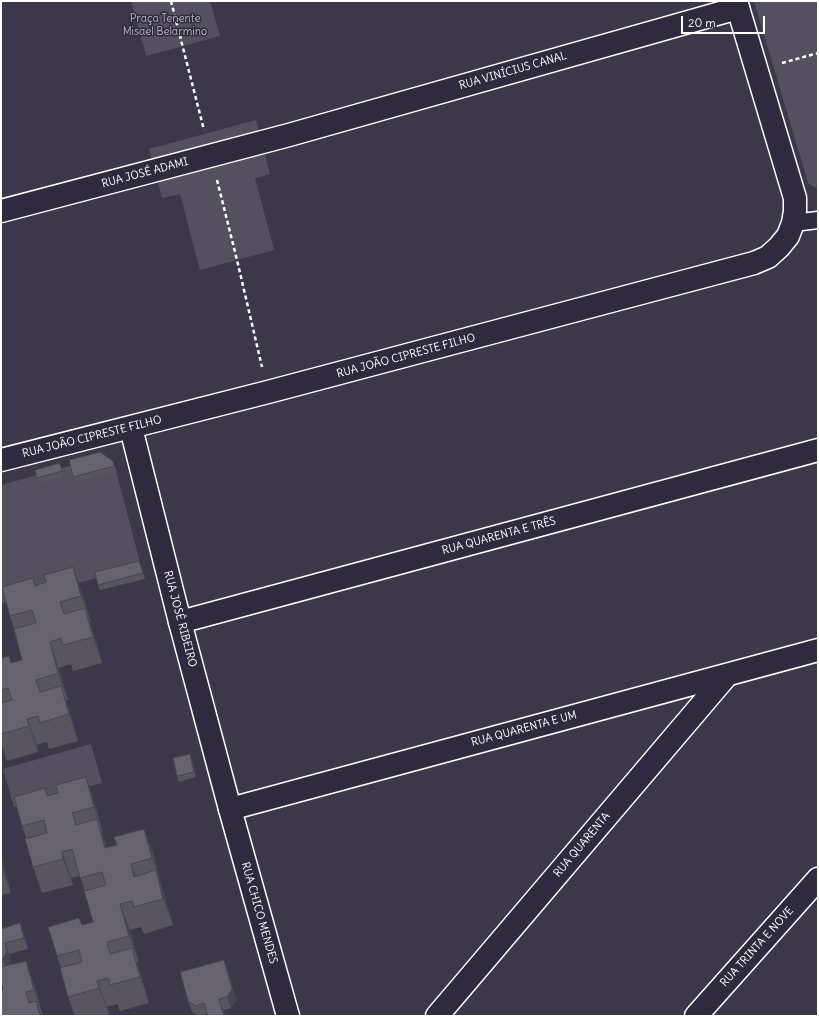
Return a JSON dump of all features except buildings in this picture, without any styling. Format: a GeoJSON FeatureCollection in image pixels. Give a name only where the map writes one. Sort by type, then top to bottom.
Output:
{"type":"FeatureCollection","features":[{"type":"Feature","properties":{"kind":"street"},"geometry":{"type":"LineString","coordinates":[[737,5],[794,198],[795,211],[793,224]]}},
{"type":"Feature","properties":{"kind":"street","name":"RUA VINÍCIUS CANAL"},"geometry":{"type":"LineString","coordinates":[[289,135],[737,5]]}},
{"type":"Feature","properties":{"kind":"street","name":"RUA JOSÉ ADAMI"},"geometry":{"type":"LineString","coordinates":[[1,211],[289,135]]}},
{"type":"Feature","properties":{"kind":"street","name":"RUA JOÃO CIPRESTE FILHO"},"geometry":{"type":"LineString","coordinates":[[1,460],[131,428],[754,263],[768,257],[779,247],[788,236],[793,224]]}},
{"type":"Feature","properties":{"kind":"street","name":"RUA JOSÉ RIBEIRO"},"geometry":{"type":"LineString","coordinates":[[131,428],[180,622],[230,809]]}},
{"type":"Feature","properties":{"kind":"street","name":"RUA QUARENTA E TRÊS"},"geometry":{"type":"LineString","coordinates":[[180,622],[818,450]]}},
{"type":"Feature","properties":{"kind":"street","name":"RUA QUARENTA E UM"},"geometry":{"type":"LineString","coordinates":[[230,809],[818,650]]}},
{"type":"Feature","properties":{"kind":"street","name":"RUA QUARENTA"},"geometry":{"type":"LineString","coordinates":[[437,1016],[727,675]]}},
{"type":"Feature","properties":{"kind":"street","name":"RUA CHICO MENDES"},"geometry":{"type":"LineString","coordinates":[[230,809],[288,1016]]}},
{"type":"Feature","properties":{"kind":"street","name":"RUA TRINTA E NOVE"},"geometry":{"type":"LineString","coordinates":[[696,1016],[818,879]]}},
{"type":"Feature","properties":{"kind":"lane"},"geometry":{"type":"LineString","coordinates":[[793,224],[818,220]]}},
{"type":"Feature","properties":{"kind":"path"},"geometry":{"type":"LineString","coordinates":[[171,1],[237,260],[268,392]]}},
{"type":"Feature","properties":{"kind":"path"},"geometry":{"type":"LineString","coordinates":[[756,69],[818,54]]}},
{"type":"Feature","properties":{"kind":"green space","name":"Praça Tenente Misael Belarmino"},"geometry":{"type":"Polygon","coordinates":[[[131,1],[210,1],[220,36],[146,56],[131,1]]]}},
{"type":"Feature","properties":{"kind":"green space"},"geometry":{"type":"Polygon","coordinates":[[[754,1],[818,1],[818,189],[808,183],[754,1]]]}},
{"type":"Feature","properties":{"kind":"green space"},"geometry":{"type":"Polygon","coordinates":[[[256,120],[270,174],[255,178],[274,250],[200,270],[180,194],[162,198],[149,149],[256,120]]]}},
{"type":"Feature","properties":{"kind":"green space"},"geometry":{"type":"Polygon","coordinates":[[[102,457],[115,467],[141,566],[1,604],[1,485],[102,457]]]}},
{"type":"Feature","properties":{"kind":"green space"},"geometry":{"type":"Polygon","coordinates":[[[91,744],[102,783],[14,807],[3,769],[91,744]]]}}]}
